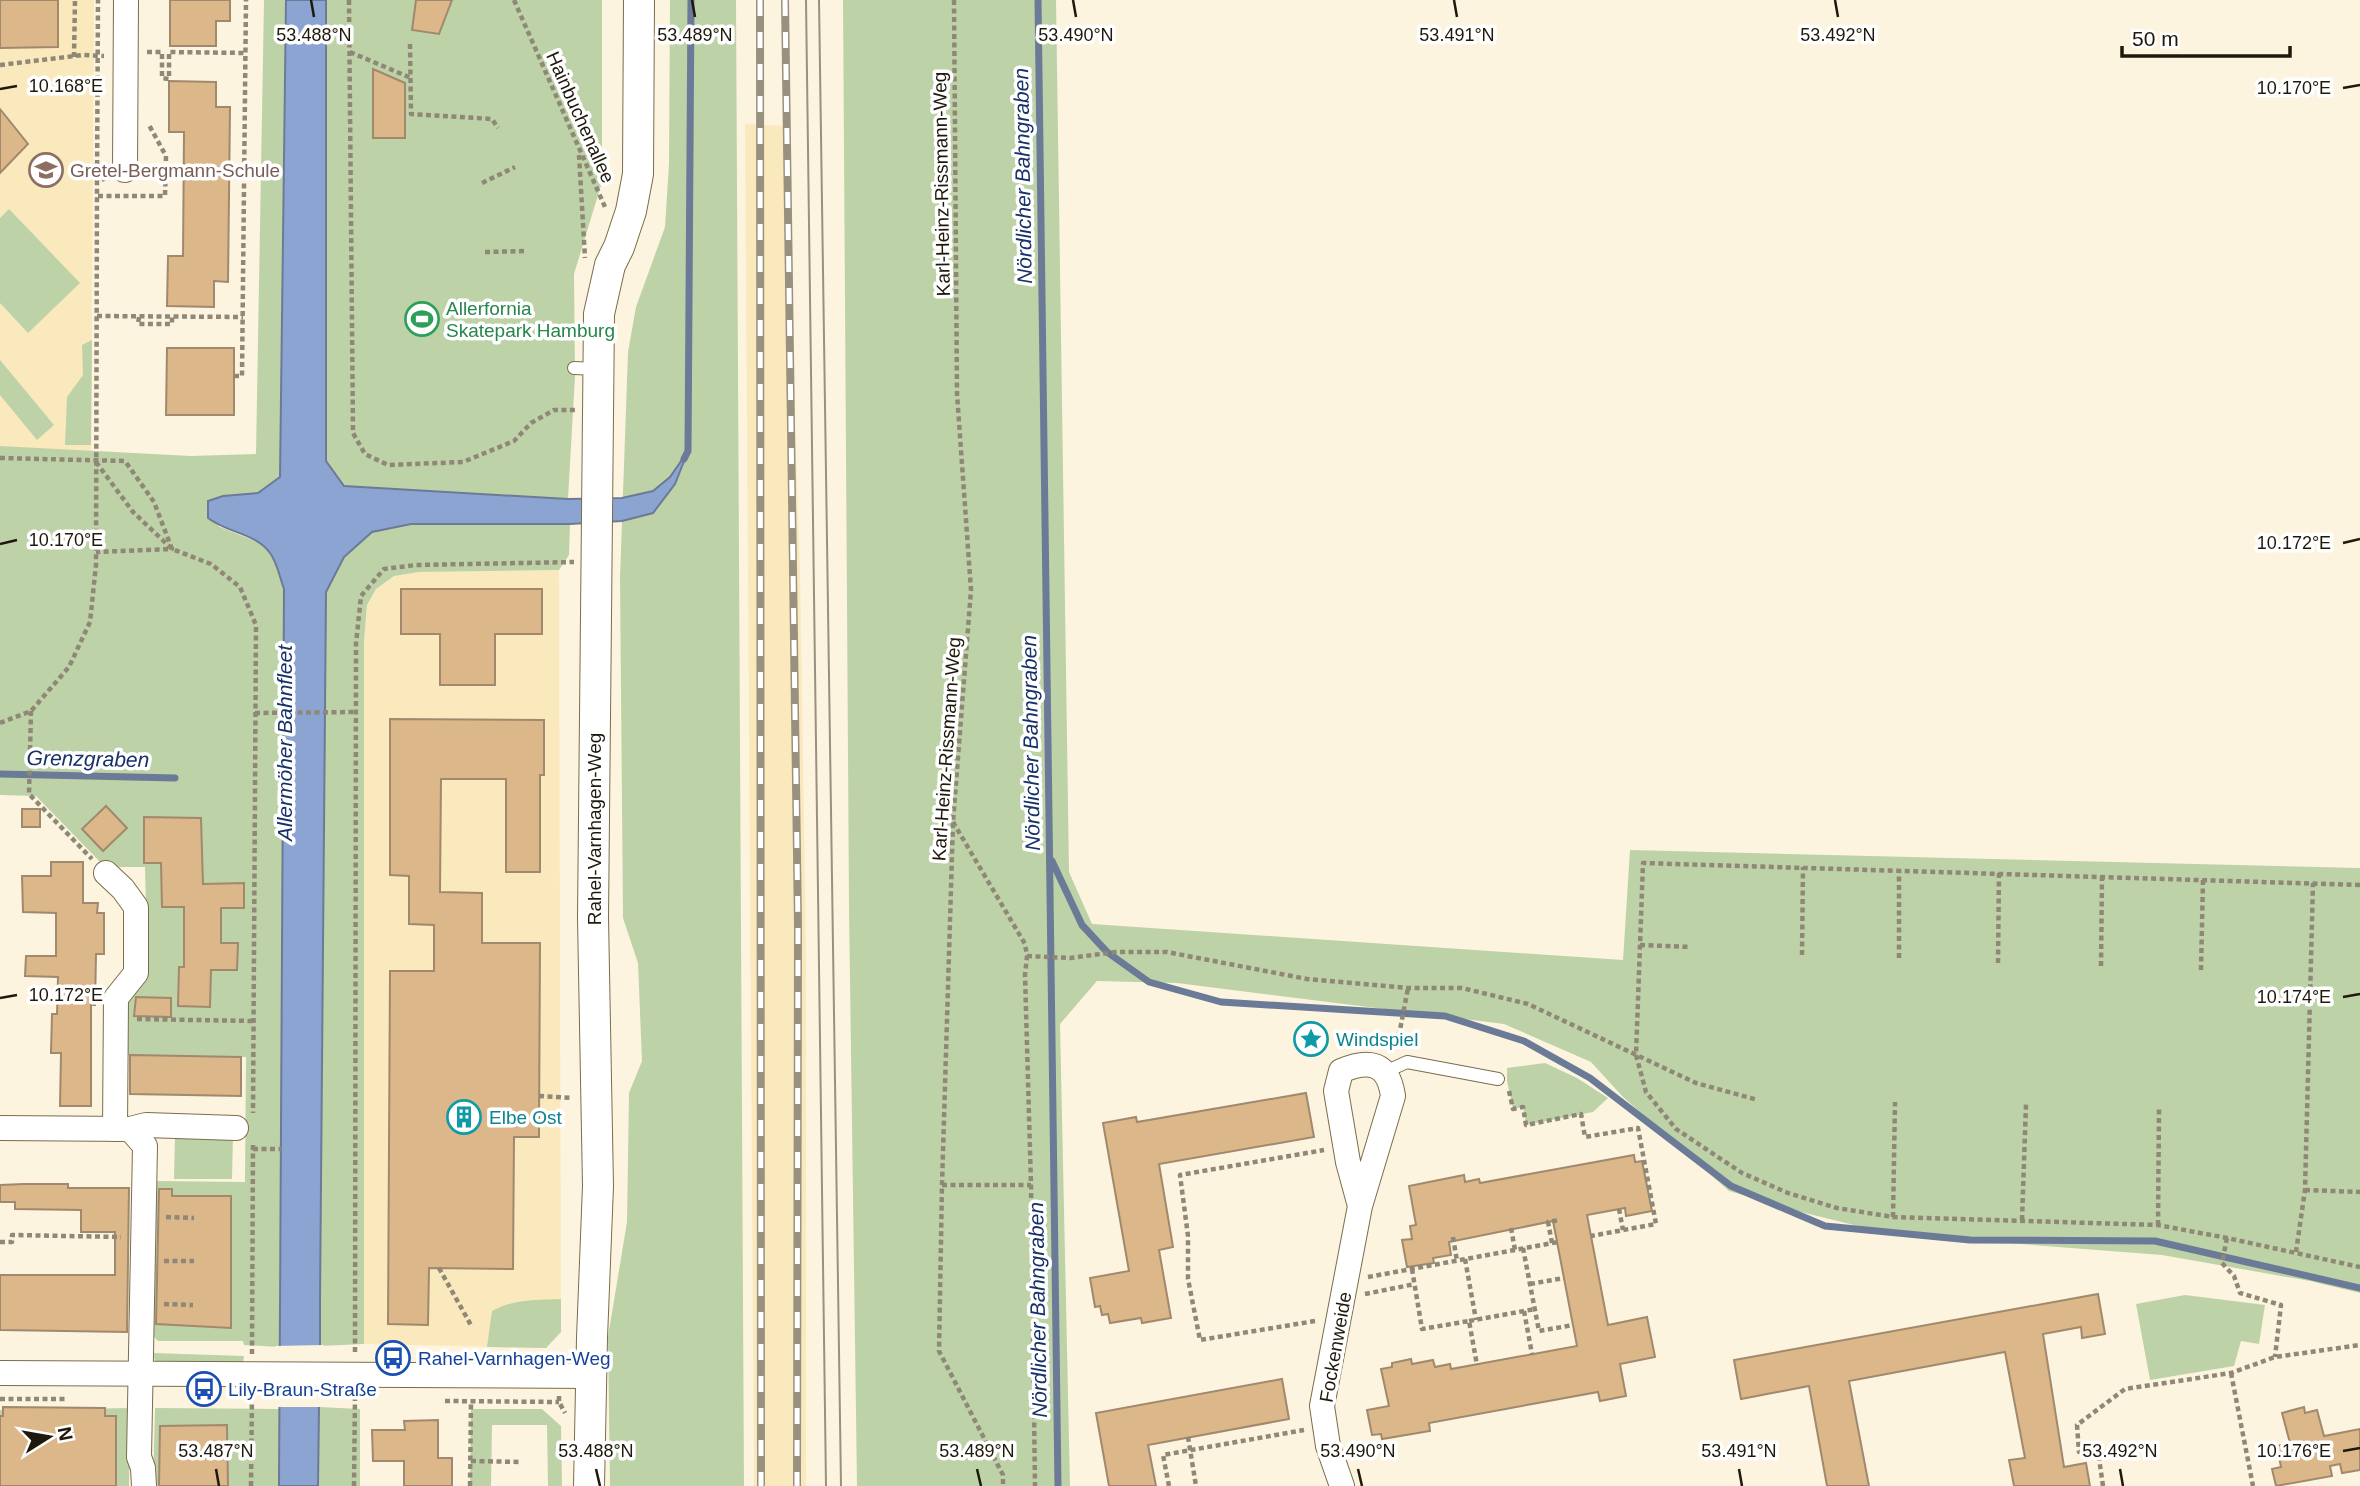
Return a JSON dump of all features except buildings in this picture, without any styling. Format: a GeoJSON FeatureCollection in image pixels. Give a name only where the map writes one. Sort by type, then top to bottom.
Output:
{"type":"FeatureCollection","features":[{"type":"Feature","properties":{"kind":"street"},"geometry":{"type":"LineString","coordinates":[[124,170],[136,55],[127,0]]}},
{"type":"Feature","properties":{"kind":"street","name":"Rahel-Varnhagen-Weg"},"geometry":{"type":"LineString","coordinates":[[589,1486],[598,1186],[593,918],[597,410],[586,369],[610,265],[631,211],[638,174],[639,0]]}},
{"type":"Feature","properties":{"kind":"street"},"geometry":{"type":"LineString","coordinates":[[106,873],[136,907],[136,973],[116,998],[134,1132],[143,1249],[139,1457],[144,1486]]}},
{"type":"Feature","properties":{"kind":"street","name":"Fockenweide"},"geometry":{"type":"LineString","coordinates":[[1342,1486],[1328,1446],[1322,1406],[1360,1206],[1393,1096],[1385,1072],[1377,1066],[1359,1063],[1341,1072],[1335,1091],[1360,1206]]}},
{"type":"Feature","properties":{"kind":"street"},"geometry":{"type":"LineString","coordinates":[[0,1128],[134,1132],[247,1127]]}},
{"type":"Feature","properties":{"kind":"street"},"geometry":{"type":"LineString","coordinates":[[0,1373],[591,1376]]}},
{"type":"Feature","properties":{"kind":"lane"},"geometry":{"type":"LineString","coordinates":[[1385,1072],[1407,1062],[1498,1079]]}},
{"type":"Feature","properties":{"kind":"path"},"geometry":{"type":"LineString","coordinates":[[74,57],[75,0]]}},
{"type":"Feature","properties":{"kind":"path"},"geometry":{"type":"LineString","coordinates":[[0,723],[31,710],[69,667],[90,622],[96,552],[98,0]]}},
{"type":"Feature","properties":{"kind":"path"},"geometry":{"type":"LineString","coordinates":[[234,376],[242,376],[246,0]]}},
{"type":"Feature","properties":{"kind":"path"},"geometry":{"type":"LineString","coordinates":[[349,0],[353,433],[365,454],[388,465],[463,462],[514,441],[531,423],[554,411],[597,410]]}},
{"type":"Feature","properties":{"kind":"path","name":"Hainbuchenallee"},"geometry":{"type":"LineString","coordinates":[[514,0],[606,209]]}},
{"type":"Feature","properties":{"kind":"path","name":"Karl-Heinz-Rissmann-Weg"},"geometry":{"type":"LineString","coordinates":[[954,0],[957,394],[971,590],[953,822],[939,1350],[1003,1475],[1003,1486]]}},
{"type":"Feature","properties":{"kind":"path"},"geometry":{"type":"LineString","coordinates":[[410,44],[411,114],[492,118],[498,128]]}},
{"type":"Feature","properties":{"kind":"path"},"geometry":{"type":"LineString","coordinates":[[0,65],[162,52],[245,53]]}},
{"type":"Feature","properties":{"kind":"path"},"geometry":{"type":"LineString","coordinates":[[162,52],[162,78],[169,79],[169,52]]}},
{"type":"Feature","properties":{"kind":"path"},"geometry":{"type":"LineString","coordinates":[[350,52],[411,78]]}},
{"type":"Feature","properties":{"kind":"path"},"geometry":{"type":"LineString","coordinates":[[579,150],[585,268]]}},
{"type":"Feature","properties":{"kind":"path"},"geometry":{"type":"LineString","coordinates":[[482,183],[515,167]]}},
{"type":"Feature","properties":{"kind":"path"},"geometry":{"type":"LineString","coordinates":[[97,182],[124,170]]}},
{"type":"Feature","properties":{"kind":"path"},"geometry":{"type":"LineString","coordinates":[[485,251],[527,251]]}},
{"type":"Feature","properties":{"kind":"path"},"geometry":{"type":"LineString","coordinates":[[97,316],[243,317]]}},
{"type":"Feature","properties":{"kind":"path"},"geometry":{"type":"LineString","coordinates":[[0,458],[125,461],[154,502],[172,549]]}},
{"type":"Feature","properties":{"kind":"path"},"geometry":{"type":"LineString","coordinates":[[96,461],[133,512],[172,549],[211,564],[240,587],[256,625],[253,1021],[247,1127],[253,1149],[251,1486]]}},
{"type":"Feature","properties":{"kind":"path"},"geometry":{"type":"LineString","coordinates":[[96,552],[172,549]]}},
{"type":"Feature","properties":{"kind":"path"},"geometry":{"type":"LineString","coordinates":[[354,1486],[356,644],[361,596],[384,569],[596,556]]}},
{"type":"Feature","properties":{"kind":"path"},"geometry":{"type":"LineString","coordinates":[[31,710],[29,794],[106,873]]}},
{"type":"Feature","properties":{"kind":"path"},"geometry":{"type":"LineString","coordinates":[[255,713],[356,712]]}},
{"type":"Feature","properties":{"kind":"path"},"geometry":{"type":"LineString","coordinates":[[953,822],[1025,944],[1027,956],[1025,975],[1035,1486]]}},
{"type":"Feature","properties":{"kind":"path"},"geometry":{"type":"LineString","coordinates":[[2360,885],[1643,863],[1636,1055],[1646,1092],[1676,1129],[1742,1172],[1788,1193],[1837,1208],[1893,1217],[2158,1225],[2296,1252],[2360,1268]]}},
{"type":"Feature","properties":{"kind":"path"},"geometry":{"type":"LineString","coordinates":[[1802,955],[1803,867]]}},
{"type":"Feature","properties":{"kind":"path"},"geometry":{"type":"LineString","coordinates":[[1899,870],[1899,958]]}},
{"type":"Feature","properties":{"kind":"path"},"geometry":{"type":"LineString","coordinates":[[1998,962],[1999,873]]}},
{"type":"Feature","properties":{"kind":"path"},"geometry":{"type":"LineString","coordinates":[[2101,967],[2102,876]]}},
{"type":"Feature","properties":{"kind":"path"},"geometry":{"type":"LineString","coordinates":[[2201,970],[2203,879]]}},
{"type":"Feature","properties":{"kind":"path"},"geometry":{"type":"LineString","coordinates":[[2296,1252],[2305,1190],[2314,883]]}},
{"type":"Feature","properties":{"kind":"path"},"geometry":{"type":"LineString","coordinates":[[1640,945],[1691,947]]}},
{"type":"Feature","properties":{"kind":"path"},"geometry":{"type":"LineString","coordinates":[[1027,956],[1070,958],[1116,952],[1167,952],[1307,979],[1408,988],[1462,988],[1528,1004],[1696,1083],[1758,1100]]}},
{"type":"Feature","properties":{"kind":"path"},"geometry":{"type":"LineString","coordinates":[[1400,1030],[1408,988]]}},
{"type":"Feature","properties":{"kind":"path"},"geometry":{"type":"LineString","coordinates":[[124,1019],[253,1021]]}},
{"type":"Feature","properties":{"kind":"path"},"geometry":{"type":"LineString","coordinates":[[1498,1079],[1507,1081],[1513,1108],[1523,1107],[1526,1125],[1581,1114],[1585,1137],[1638,1128],[1656,1224],[1591,1236]]}},
{"type":"Feature","properties":{"kind":"path"},"geometry":{"type":"LineString","coordinates":[[539,1096],[572,1098]]}},
{"type":"Feature","properties":{"kind":"path"},"geometry":{"type":"LineString","coordinates":[[1893,1217],[1895,1102]]}},
{"type":"Feature","properties":{"kind":"path"},"geometry":{"type":"LineString","coordinates":[[2022,1220],[2026,1104]]}},
{"type":"Feature","properties":{"kind":"path"},"geometry":{"type":"LineString","coordinates":[[2158,1225],[2159,1108]]}},
{"type":"Feature","properties":{"kind":"path"},"geometry":{"type":"LineString","coordinates":[[1340,1317],[1200,1340],[1188,1279],[1188,1236],[1180,1175],[1345,1146]]}},
{"type":"Feature","properties":{"kind":"path"},"geometry":{"type":"LineString","coordinates":[[253,1149],[281,1149]]}},
{"type":"Feature","properties":{"kind":"path"},"geometry":{"type":"LineString","coordinates":[[942,1185],[1031,1185]]}},
{"type":"Feature","properties":{"kind":"path"},"geometry":{"type":"LineString","coordinates":[[2305,1190],[2360,1192]]}},
{"type":"Feature","properties":{"kind":"path"},"geometry":{"type":"LineString","coordinates":[[1619,1209],[1623,1230]]}},
{"type":"Feature","properties":{"kind":"path"},"geometry":{"type":"LineString","coordinates":[[1347,1281],[1555,1243],[1548,1223],[1560,1220]]}},
{"type":"Feature","properties":{"kind":"path"},"geometry":{"type":"LineString","coordinates":[[1511,1228],[1515,1250]]}},
{"type":"Feature","properties":{"kind":"path"},"geometry":{"type":"LineString","coordinates":[[0,1242],[12,1242],[12,1235],[143,1249],[194,1261]]}},
{"type":"Feature","properties":{"kind":"path"},"geometry":{"type":"LineString","coordinates":[[1452,1237],[1457,1261]]}},
{"type":"Feature","properties":{"kind":"path"},"geometry":{"type":"LineString","coordinates":[[2227,1238],[2222,1262],[2234,1276],[2240,1293],[2281,1305],[2276,1357]]}},
{"type":"Feature","properties":{"kind":"path"},"geometry":{"type":"LineString","coordinates":[[1523,1248],[1539,1331],[1573,1325]]}},
{"type":"Feature","properties":{"kind":"path"},"geometry":{"type":"LineString","coordinates":[[1465,1259],[1476,1320]]}},
{"type":"Feature","properties":{"kind":"path"},"geometry":{"type":"LineString","coordinates":[[439,1268],[472,1327]]}},
{"type":"Feature","properties":{"kind":"path"},"geometry":{"type":"LineString","coordinates":[[1412,1269],[1422,1329],[1535,1309]]}},
{"type":"Feature","properties":{"kind":"path"},"geometry":{"type":"LineString","coordinates":[[1530,1284],[1564,1278]]}},
{"type":"Feature","properties":{"kind":"path"},"geometry":{"type":"LineString","coordinates":[[1374,1292],[1415,1284]]}},
{"type":"Feature","properties":{"kind":"path"},"geometry":{"type":"LineString","coordinates":[[1524,1311],[1532,1354]]}},
{"type":"Feature","properties":{"kind":"path"},"geometry":{"type":"LineString","coordinates":[[1469,1321],[1477,1365]]}},
{"type":"Feature","properties":{"kind":"path"},"geometry":{"type":"LineString","coordinates":[[2103,1486],[2098,1451],[2079,1452],[2077,1425],[2125,1389],[2231,1373],[2276,1357],[2360,1345]]}},
{"type":"Feature","properties":{"kind":"path"},"geometry":{"type":"LineString","coordinates":[[2231,1373],[2253,1486]]}},
{"type":"Feature","properties":{"kind":"path"},"geometry":{"type":"LineString","coordinates":[[470,1486],[471,1375]]}},
{"type":"Feature","properties":{"kind":"path"},"geometry":{"type":"LineString","coordinates":[[1169,1486],[1163,1455],[1325,1426]]}},
{"type":"Feature","properties":{"kind":"path"},"geometry":{"type":"LineString","coordinates":[[1188,1437],[1196,1486]]}},
{"type":"Feature","properties":{"kind":"path"},"geometry":{"type":"LineString","coordinates":[[470,1461],[522,1462]]}},
{"type":"Feature","properties":{"kind":"shaded area","name":"Gretel-Bergmann-Schule"},"geometry":{"type":"Polygon","coordinates":[[[0,0],[94,0],[91,452],[0,446],[0,0]]]}},
{"type":"Feature","properties":{"kind":"shaded area"},"geometry":{"type":"Polygon","coordinates":[[[745,124],[790,126],[788,217],[800,570],[806,949],[806,1486],[754,1486],[745,124]]]}},
{"type":"Feature","properties":{"kind":"shaded area"},"geometry":{"type":"Polygon","coordinates":[[[559,570],[561,1332],[546,1348],[364,1344],[364,641],[367,605],[376,589],[394,576],[419,572],[559,570]]]}},
{"type":"Feature","properties":{"kind":"green space"},"geometry":{"type":"Polygon","coordinates":[[[264,0],[286,0],[280,477],[258,493],[223,496],[208,501],[208,518],[220,527],[260,543],[272,554],[284,589],[279,1347],[244,1345],[243,1341],[158,1341],[154,1337],[155,1181],[245,1182],[246,1057],[124,1055],[125,1000],[147,953],[145,867],[105,867],[36,796],[0,795],[0,446],[191,456],[256,454],[264,0]]]}},
{"type":"Feature","properties":{"kind":"green space"},"geometry":{"type":"Polygon","coordinates":[[[326,0],[602,0],[602,182],[574,274],[575,376],[568,499],[344,486],[326,461],[326,0]]]}},
{"type":"Feature","properties":{"kind":"green space"},"geometry":{"type":"Polygon","coordinates":[[[670,0],[736,0],[744,1486],[610,1486],[608,1337],[627,1222],[629,1093],[642,1061],[638,963],[623,918],[620,578],[628,352],[636,307],[665,227],[669,164],[670,0]]]}},
{"type":"Feature","properties":{"kind":"green space"},"geometry":{"type":"Polygon","coordinates":[[[843,0],[1056,0],[1069,872],[1092,924],[1623,960],[1630,850],[2360,868],[2360,1293],[2310,1281],[2162,1255],[1891,1234],[1729,1191],[1623,1097],[1591,1062],[1504,1024],[1177,983],[1097,981],[1060,1024],[1070,1486],[857,1486],[849,907],[843,0]]]}},
{"type":"Feature","properties":{"kind":"green space"},"geometry":{"type":"Polygon","coordinates":[[[9,209],[80,283],[28,333],[0,303],[0,218],[9,209]]]}},
{"type":"Feature","properties":{"kind":"green space"},"geometry":{"type":"Polygon","coordinates":[[[92,340],[91,445],[65,445],[67,397],[83,375],[82,345],[92,340]]]}},
{"type":"Feature","properties":{"kind":"green space"},"geometry":{"type":"Polygon","coordinates":[[[0,360],[54,425],[37,440],[0,395],[0,360]]]}},
{"type":"Feature","properties":{"kind":"green space"},"geometry":{"type":"Polygon","coordinates":[[[411,524],[570,524],[569,555],[559,570],[419,572],[394,576],[376,589],[367,605],[364,641],[364,1344],[320,1346],[326,592],[344,557],[372,532],[411,524]]]}},
{"type":"Feature","properties":{"kind":"green space"},"geometry":{"type":"Polygon","coordinates":[[[1545,1063],[1577,1078],[1608,1098],[1593,1112],[1526,1125],[1523,1107],[1513,1109],[1507,1068],[1545,1063]]]}},
{"type":"Feature","properties":{"kind":"green space"},"geometry":{"type":"Polygon","coordinates":[[[175,1134],[233,1134],[232,1179],[174,1179],[175,1134]]]}},
{"type":"Feature","properties":{"kind":"green space"},"geometry":{"type":"Polygon","coordinates":[[[2185,1295],[2265,1305],[2259,1344],[2241,1341],[2234,1366],[2150,1380],[2136,1304],[2185,1295]]]}},
{"type":"Feature","properties":{"kind":"green space"},"geometry":{"type":"Polygon","coordinates":[[[561,1299],[561,1332],[546,1348],[487,1347],[492,1311],[517,1302],[561,1299]]]}},
{"type":"Feature","properties":{"kind":"green space"},"geometry":{"type":"Polygon","coordinates":[[[153,1353],[244,1356],[243,1363],[155,1361],[153,1353]]]}},
{"type":"Feature","properties":{"kind":"green space"},"geometry":{"type":"Polygon","coordinates":[[[319,1407],[360,1409],[360,1486],[318,1486],[319,1407]]]}},
{"type":"Feature","properties":{"kind":"green space"},"geometry":{"type":"Polygon","coordinates":[[[130,1408],[129,1486],[116,1486],[116,1447],[0,1447],[0,1410],[130,1408]]]}},
{"type":"Feature","properties":{"kind":"green space"},"geometry":{"type":"Polygon","coordinates":[[[155,1408],[279,1409],[279,1486],[153,1486],[155,1408]]]}},
{"type":"Feature","properties":{"kind":"green space"},"geometry":{"type":"Polygon","coordinates":[[[471,1409],[542,1409],[561,1426],[562,1486],[548,1486],[547,1425],[492,1425],[491,1486],[470,1486],[471,1409]]]}},
{"type":"Feature","properties":{"kind":"water","name":"Allermöher Bahnfleet"},"geometry":{"type":"Polygon","coordinates":[[[286,0],[326,0],[326,461],[344,486],[568,499],[622,498],[653,491],[670,477],[688,451],[675,484],[653,513],[622,521],[570,524],[411,524],[372,532],[344,557],[326,592],[320,1301],[320,1345],[323,1355],[318,1486],[279,1486],[284,589],[275,561],[264,546],[208,518],[208,501],[223,496],[258,493],[280,477],[286,0]]]}},
{"type":"Feature","properties":{"kind":"pier"},"geometry":{"type":"Polygon","coordinates":[[[324,1345],[326,1356],[322,1407],[275,1407],[275,1346],[324,1345]]]}},
{"type":"Feature","properties":{"kind":"waterway"},"geometry":{"type":"LineString","coordinates":[[684,459],[688,451],[691,0]]}},
{"type":"Feature","properties":{"kind":"waterway","name":"Nördlicher Bahngraben"},"geometry":{"type":"LineString","coordinates":[[1038,0],[1058,1486]]}},
{"type":"Feature","properties":{"kind":"waterway","name":"Grenzgraben"},"geometry":{"type":"LineString","coordinates":[[0,774],[175,778]]}},
{"type":"Feature","properties":{"kind":"waterway"},"geometry":{"type":"LineString","coordinates":[[1052,861],[1082,925],[1107,952],[1149,982],[1221,1002],[1445,1016],[1524,1041],[1590,1078],[1731,1186],[1825,1226],[1970,1240],[2155,1241],[2360,1288]]}},
{"type":"Feature","properties":{"kind":"tram line"},"geometry":{"type":"LineString","coordinates":[[806,0],[826,1486]]}},
{"type":"Feature","properties":{"kind":"tram line"},"geometry":{"type":"LineString","coordinates":[[819,0],[841,1486]]}},
{"type":"Feature","properties":{"kind":"railway"},"geometry":{"type":"LineString","coordinates":[[760,0],[761,1486]]}},
{"type":"Feature","properties":{"kind":"railway"},"geometry":{"type":"LineString","coordinates":[[785,0],[798,925],[797,1486]]}},
{"type":"Feature","properties":{"kind":"place","name":"Gretel-Bergmann-Schule"},"geometry":{"type":"Point","coordinates":[46,170]}},
{"type":"Feature","properties":{"kind":"place","name":"Allerfornia Skatepark Hamburg"},"geometry":{"type":"Point","coordinates":[422,319]}},
{"type":"Feature","properties":{"kind":"place","name":"Windspiel"},"geometry":{"type":"Point","coordinates":[1311,1039]}},
{"type":"Feature","properties":{"kind":"place","name":"Elbe Ost"},"geometry":{"type":"Point","coordinates":[464,1117]}},
{"type":"Feature","properties":{"kind":"place","name":"Rahel-Varnhagen-Weg"},"geometry":{"type":"Point","coordinates":[393,1358]}},
{"type":"Feature","properties":{"kind":"place","name":"Lily-Braun-Straße"},"geometry":{"type":"Point","coordinates":[204,1389]}}]}
